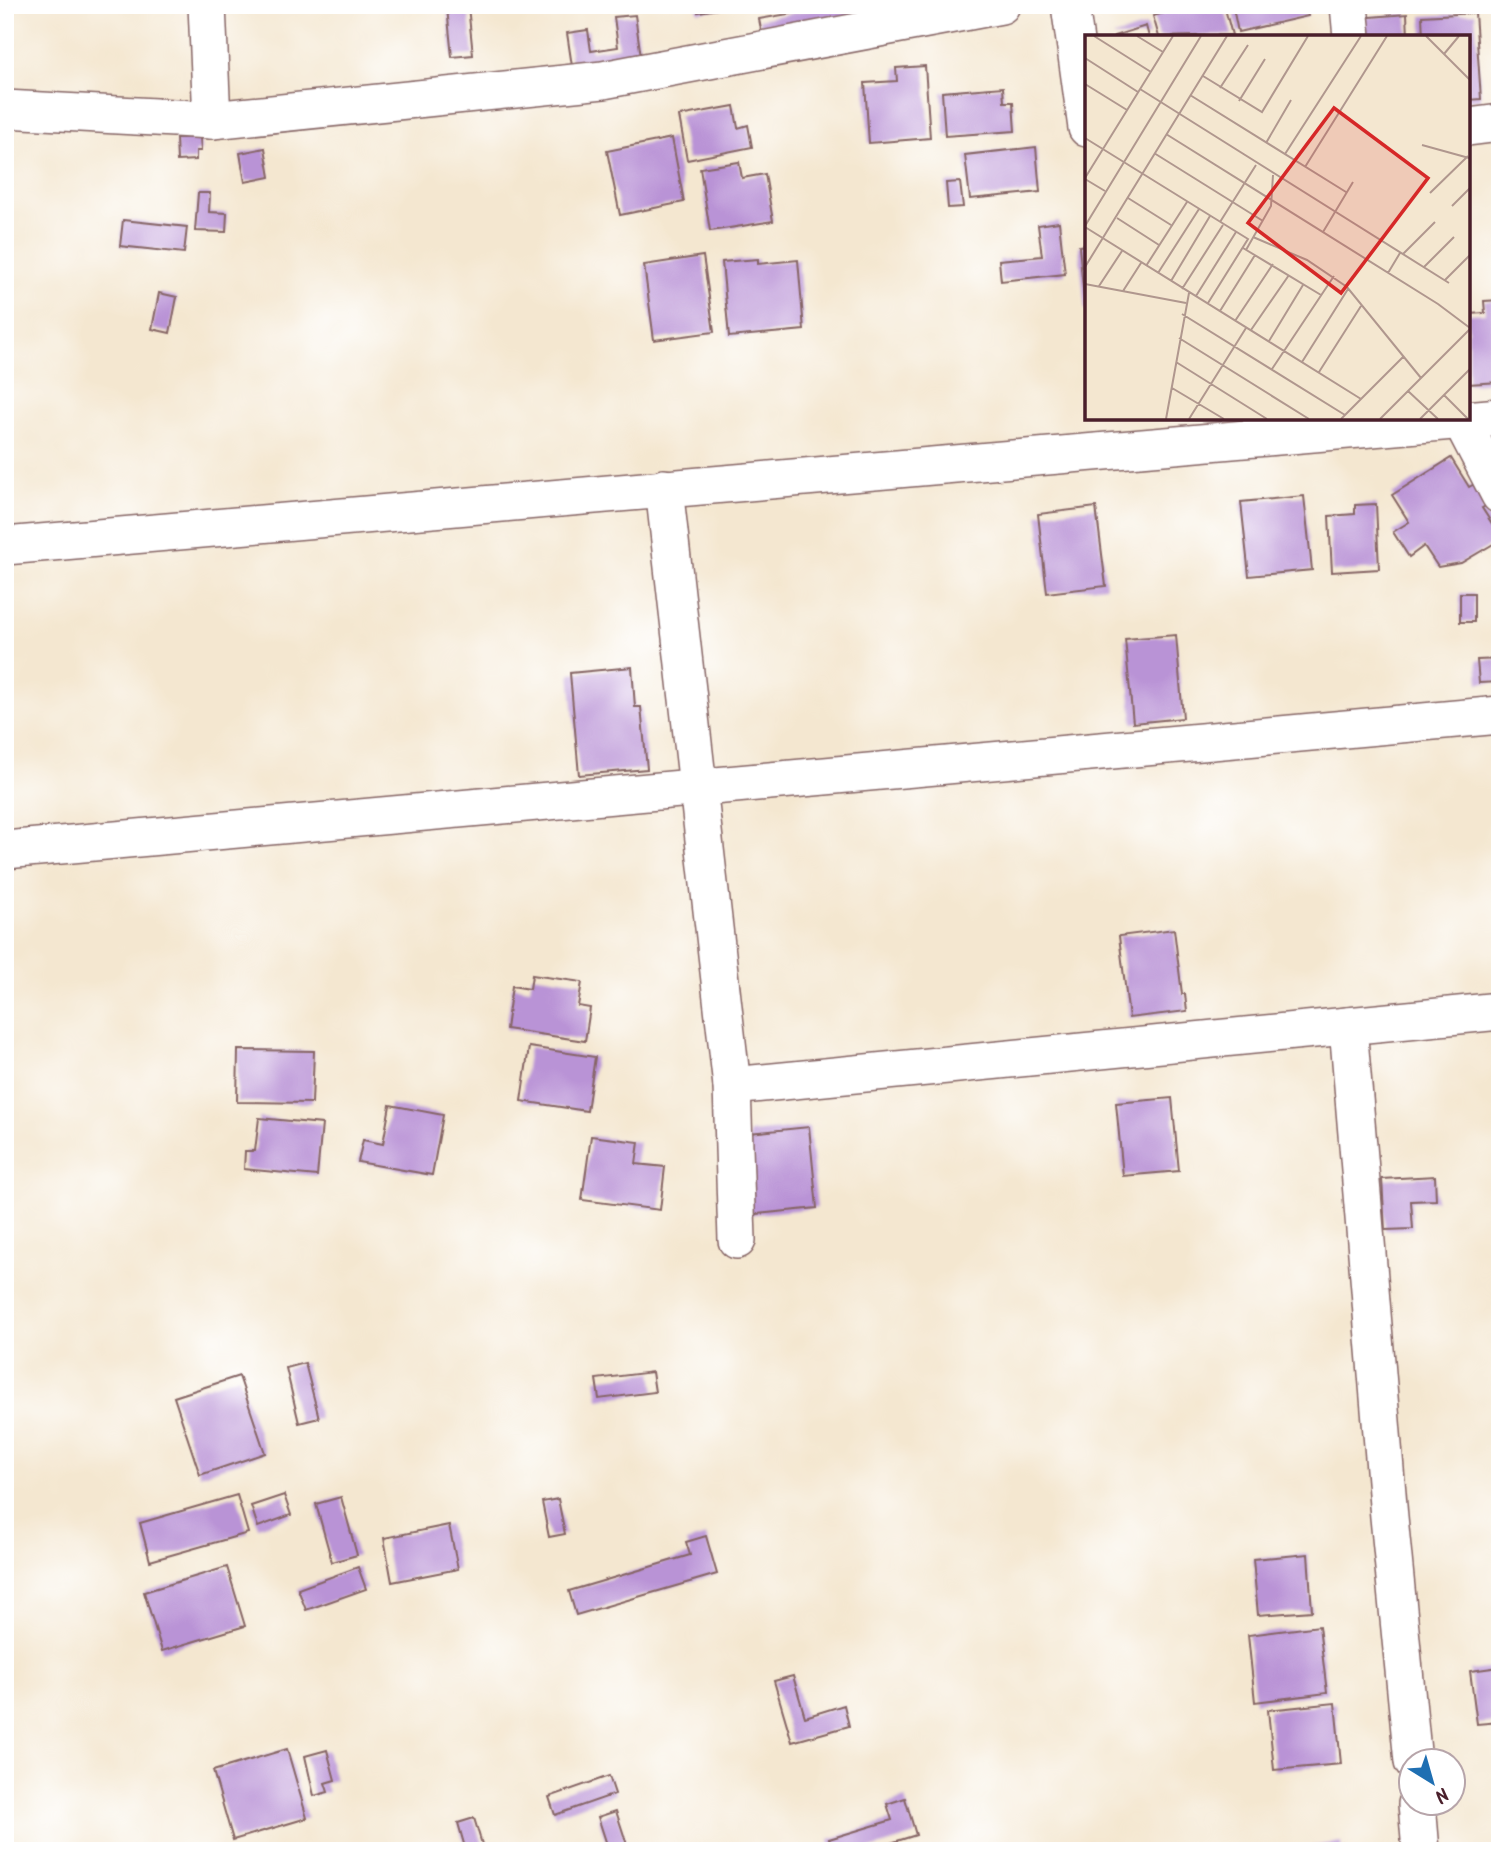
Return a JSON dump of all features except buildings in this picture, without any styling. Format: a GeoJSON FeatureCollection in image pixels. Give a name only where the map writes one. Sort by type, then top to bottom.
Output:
{"type":"FeatureCollection","features":[{"type":"Feature","properties":{"kind":"street"},"geometry":{"type":"LineString","coordinates":[[207,5],[212,120]]}},
{"type":"Feature","properties":{"kind":"street"},"geometry":{"type":"LineString","coordinates":[[5,110],[212,120],[603,80],[1001,5]]}},
{"type":"Feature","properties":{"kind":"street"},"geometry":{"type":"LineString","coordinates":[[1070,5],[1085,114]]}},
{"type":"Feature","properties":{"kind":"street"},"geometry":{"type":"LineString","coordinates":[[1349,5],[1352,35]]}},
{"type":"Feature","properties":{"kind":"street"},"geometry":{"type":"LineString","coordinates":[[1470,127],[1500,123]]}},
{"type":"Feature","properties":{"kind":"street"},"geometry":{"type":"LineString","coordinates":[[1470,419],[1500,417]]}},
{"type":"Feature","properties":{"kind":"street"},"geometry":{"type":"LineString","coordinates":[[5,547],[1449,420]]}},
{"type":"Feature","properties":{"kind":"street"},"geometry":{"type":"LineString","coordinates":[[1462,420],[1500,495]]}},
{"type":"Feature","properties":{"kind":"street"},"geometry":{"type":"LineString","coordinates":[[664,488],[732,1086],[737,1240]]}},
{"type":"Feature","properties":{"kind":"street"},"geometry":{"type":"LineString","coordinates":[[5,850],[1500,715]]}},
{"type":"Feature","properties":{"kind":"street"},"geometry":{"type":"LineString","coordinates":[[732,1086],[1500,1012]]}},
{"type":"Feature","properties":{"kind":"street"},"geometry":{"type":"LineString","coordinates":[[1348,1026],[1389,1517],[1412,1748]]}},
{"type":"Feature","properties":{"kind":"street"},"geometry":{"type":"LineString","coordinates":[[1418,1818],[1421,1851]]}}]}
